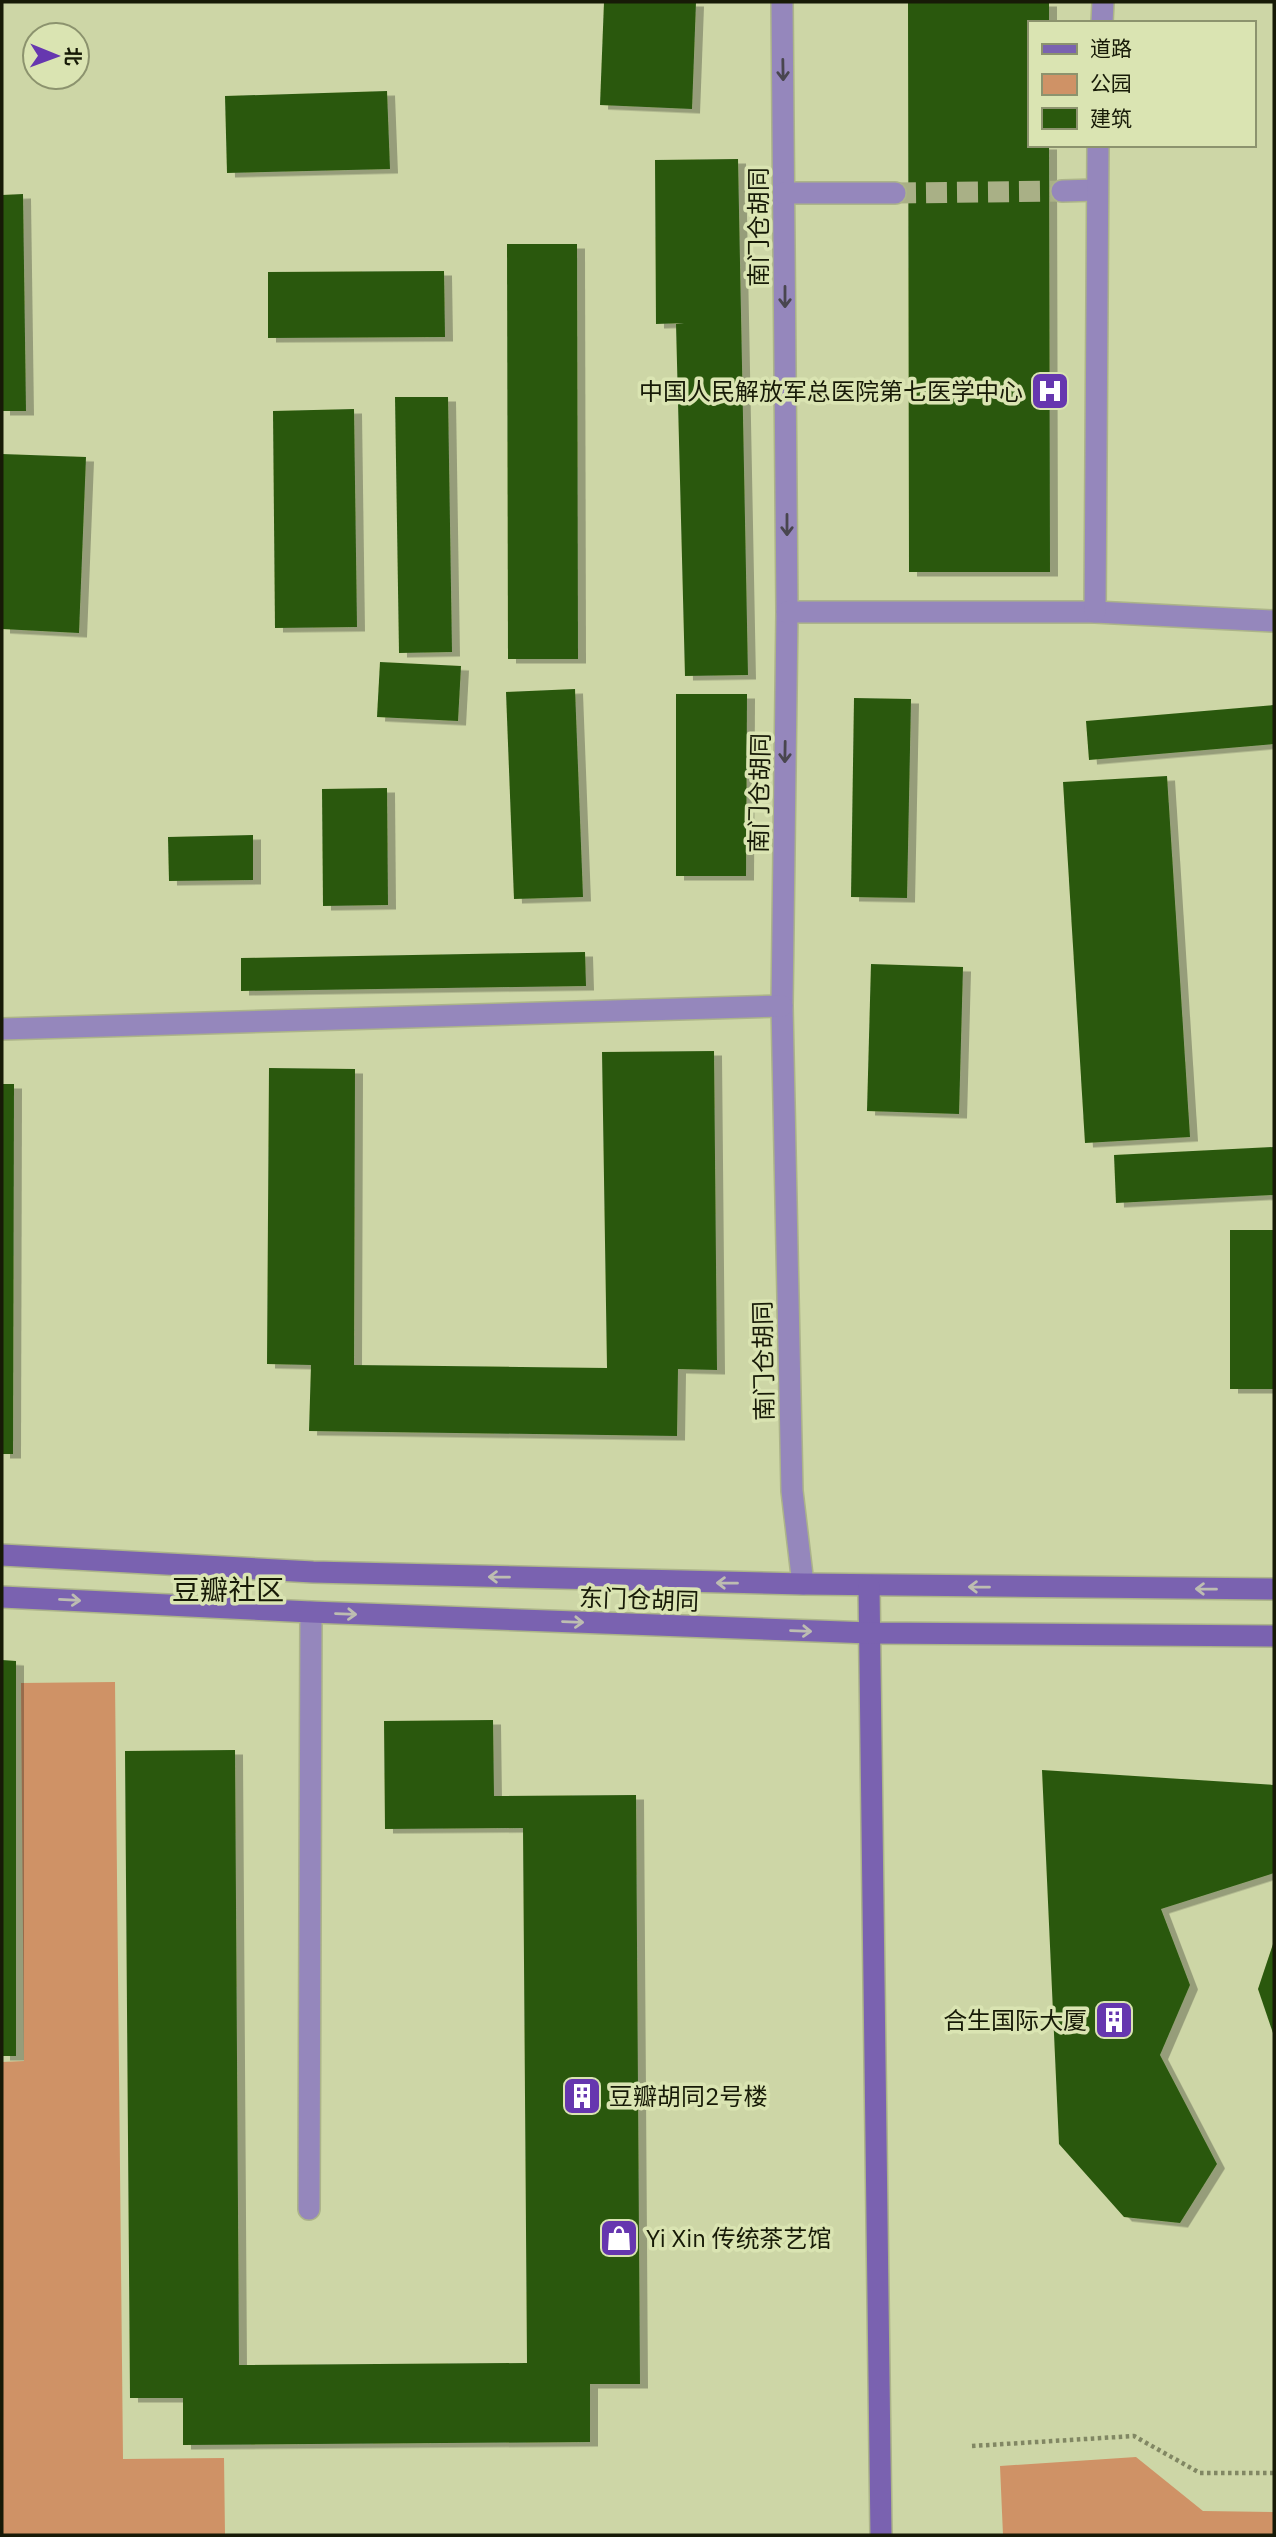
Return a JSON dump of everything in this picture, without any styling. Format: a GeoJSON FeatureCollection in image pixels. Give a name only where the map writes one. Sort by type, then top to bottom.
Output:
{"type":"FeatureCollection","features":[{"type":"Feature","properties":{"kind":"street","name":"南门仓胡同"},"geometry":{"type":"LineString","coordinates":[[782,2],[787,612],[782,1006],[792,1491],[803,1584]]}},
{"type":"Feature","properties":{"kind":"street"},"geometry":{"type":"LineString","coordinates":[[1102,21],[1103,2]]}},
{"type":"Feature","properties":{"kind":"street"},"geometry":{"type":"LineString","coordinates":[[1096,612],[1098,147]]}},
{"type":"Feature","properties":{"kind":"street"},"geometry":{"type":"LineString","coordinates":[[1062,191],[1096,190]]}},
{"type":"Feature","properties":{"kind":"street"},"geometry":{"type":"LineString","coordinates":[[785,193],[895,193]]}},
{"type":"Feature","properties":{"kind":"street"},"geometry":{"type":"LineString","coordinates":[[787,612],[1096,612],[1274,621]]}},
{"type":"Feature","properties":{"kind":"street"},"geometry":{"type":"LineString","coordinates":[[2,1029],[782,1006]]}},
{"type":"Feature","properties":{"kind":"street","name":"东门仓胡同"},"geometry":{"type":"LineString","coordinates":[[2,1555],[327,1573],[869,1586],[1274,1590]]}},
{"type":"Feature","properties":{"kind":"street"},"geometry":{"type":"LineString","coordinates":[[869,1586],[881,2535]]}},
{"type":"Feature","properties":{"kind":"street","name":"东门仓胡同"},"geometry":{"type":"LineString","coordinates":[[2,1597],[311,1612],[870,1633],[1274,1636]]}},
{"type":"Feature","properties":{"kind":"street"},"geometry":{"type":"LineString","coordinates":[[309,2209],[311,1612]]}},
{"type":"Feature","properties":{"kind":"path"},"geometry":{"type":"LineString","coordinates":[[972,2446],[1134,2436],[1200,2473],[1274,2473]]}},
{"type":"Feature","properties":{"kind":"green space"},"geometry":{"type":"Polygon","coordinates":[[[115,1682],[123,2459],[224,2458],[225,2535],[2,2535],[2,2062],[24,2061],[21,1683],[115,1682]]]}},
{"type":"Feature","properties":{"kind":"green space"},"geometry":{"type":"Polygon","coordinates":[[[1136,2457],[1203,2511],[1274,2512],[1274,2535],[1003,2535],[1000,2466],[1136,2457]]]}},
{"type":"Feature","properties":{"kind":"building"},"geometry":{"type":"Polygon","coordinates":[[[604,2],[696,2],[692,109],[600,105],[604,2]]]}},
{"type":"Feature","properties":{"kind":"building"},"geometry":{"type":"Polygon","coordinates":[[[908,2],[1049,2],[1049,21],[1028,21],[1028,147],[1049,147],[1050,572],[909,572],[908,2]]]}},
{"type":"Feature","properties":{"kind":"building"},"geometry":{"type":"Polygon","coordinates":[[[387,91],[390,169],[227,173],[225,96],[387,91]]]}},
{"type":"Feature","properties":{"kind":"building"},"geometry":{"type":"Polygon","coordinates":[[[738,159],[748,675],[685,676],[676,324],[684,323],[656,324],[655,160],[738,159]]]}},
{"type":"Feature","properties":{"kind":"building"},"geometry":{"type":"Polygon","coordinates":[[[23,194],[26,411],[2,411],[2,195],[23,194]]]}},
{"type":"Feature","properties":{"kind":"building"},"geometry":{"type":"Polygon","coordinates":[[[507,244],[577,244],[578,659],[508,659],[507,244]]]}},
{"type":"Feature","properties":{"kind":"building"},"geometry":{"type":"Polygon","coordinates":[[[444,271],[445,337],[268,338],[268,272],[444,271]]]}},
{"type":"Feature","properties":{"kind":"building"},"geometry":{"type":"Polygon","coordinates":[[[395,397],[448,397],[452,652],[399,653],[395,397]]]}},
{"type":"Feature","properties":{"kind":"building"},"geometry":{"type":"Polygon","coordinates":[[[354,409],[357,627],[275,628],[273,411],[354,409]]]}},
{"type":"Feature","properties":{"kind":"building"},"geometry":{"type":"Polygon","coordinates":[[[2,454],[86,457],[79,633],[2,629],[2,454]]]}},
{"type":"Feature","properties":{"kind":"building"},"geometry":{"type":"Polygon","coordinates":[[[380,662],[461,666],[458,721],[377,717],[380,662]]]}},
{"type":"Feature","properties":{"kind":"building"},"geometry":{"type":"Polygon","coordinates":[[[575,689],[583,897],[514,899],[506,692],[575,689]]]}},
{"type":"Feature","properties":{"kind":"building"},"geometry":{"type":"Polygon","coordinates":[[[676,694],[747,694],[746,876],[676,876],[676,694]]]}},
{"type":"Feature","properties":{"kind":"building"},"geometry":{"type":"Polygon","coordinates":[[[854,698],[911,699],[907,898],[851,897],[854,698]]]}},
{"type":"Feature","properties":{"kind":"building"},"geometry":{"type":"Polygon","coordinates":[[[1274,705],[1274,744],[1089,760],[1086,721],[1274,705]]]}},
{"type":"Feature","properties":{"kind":"building"},"geometry":{"type":"Polygon","coordinates":[[[1167,776],[1190,1137],[1085,1143],[1063,782],[1167,776]]]}},
{"type":"Feature","properties":{"kind":"building"},"geometry":{"type":"Polygon","coordinates":[[[387,788],[388,905],[323,906],[322,789],[387,788]]]}},
{"type":"Feature","properties":{"kind":"building"},"geometry":{"type":"Polygon","coordinates":[[[253,835],[253,880],[169,881],[168,837],[253,835]]]}},
{"type":"Feature","properties":{"kind":"building"},"geometry":{"type":"Polygon","coordinates":[[[585,952],[586,986],[241,991],[241,958],[585,952]]]}},
{"type":"Feature","properties":{"kind":"building"},"geometry":{"type":"Polygon","coordinates":[[[871,964],[963,967],[959,1114],[867,1111],[871,964]]]}},
{"type":"Feature","properties":{"kind":"building"},"geometry":{"type":"Polygon","coordinates":[[[714,1051],[717,1370],[678,1369],[677,1436],[309,1431],[311,1365],[267,1364],[269,1068],[355,1069],[354,1365],[607,1368],[602,1052],[714,1051]]]}},
{"type":"Feature","properties":{"kind":"building"},"geometry":{"type":"Polygon","coordinates":[[[2,1084],[14,1084],[13,1454],[2,1454],[2,1084]]]}},
{"type":"Feature","properties":{"kind":"building"},"geometry":{"type":"Polygon","coordinates":[[[1274,1147],[1274,1195],[1116,1203],[1114,1155],[1274,1147]]]}},
{"type":"Feature","properties":{"kind":"building"},"geometry":{"type":"Polygon","coordinates":[[[1230,1230],[1274,1230],[1274,1389],[1230,1389],[1230,1230]]]}},
{"type":"Feature","properties":{"kind":"building"},"geometry":{"type":"Polygon","coordinates":[[[2,1660],[16,1661],[16,2056],[2,2056],[2,1660]]]}},
{"type":"Feature","properties":{"kind":"building","name":"豆瓣胡同2号楼"},"geometry":{"type":"Polygon","coordinates":[[[493,1720],[494,1796],[636,1795],[640,2384],[590,2384],[590,2442],[183,2445],[183,2398],[130,2398],[125,1751],[235,1750],[239,2365],[527,2363],[523,1828],[385,1829],[384,1721],[493,1720]]]}},
{"type":"Feature","properties":{"kind":"building","name":"合生国际大厦"},"geometry":{"type":"Polygon","coordinates":[[[1042,1770],[1274,1785],[1274,1873],[1161,1909],[1190,1985],[1160,2055],[1217,2164],[1180,2223],[1124,2217],[1059,2144],[1042,1770]]]}},
{"type":"Feature","properties":{"kind":"building"},"geometry":{"type":"Polygon","coordinates":[[[1274,1941],[1274,2036],[1258,1989],[1274,1941]]]}},
{"type":"Feature","properties":{"kind":"tunnel"},"geometry":{"type":"LineString","coordinates":[[895,193],[1062,191]]}},
{"type":"Feature","properties":{"kind":"place","name":"中国人民解放军总医院第七医学中心"},"geometry":{"type":"Point","coordinates":[1050,391]}},
{"type":"Feature","properties":{"kind":"place","name":"合生国际大厦"},"geometry":{"type":"Point","coordinates":[1114,2020]}},
{"type":"Feature","properties":{"kind":"place","name":"豆瓣胡同2号楼"},"geometry":{"type":"Point","coordinates":[582,2096]}},
{"type":"Feature","properties":{"kind":"place","name":"Yi Xin 传统茶艺馆"},"geometry":{"type":"Point","coordinates":[619,2238]}},
{"type":"Feature","properties":{"kind":"district","name":"豆瓣社区"},"geometry":{"type":"Point","coordinates":[228,1589]}}]}
